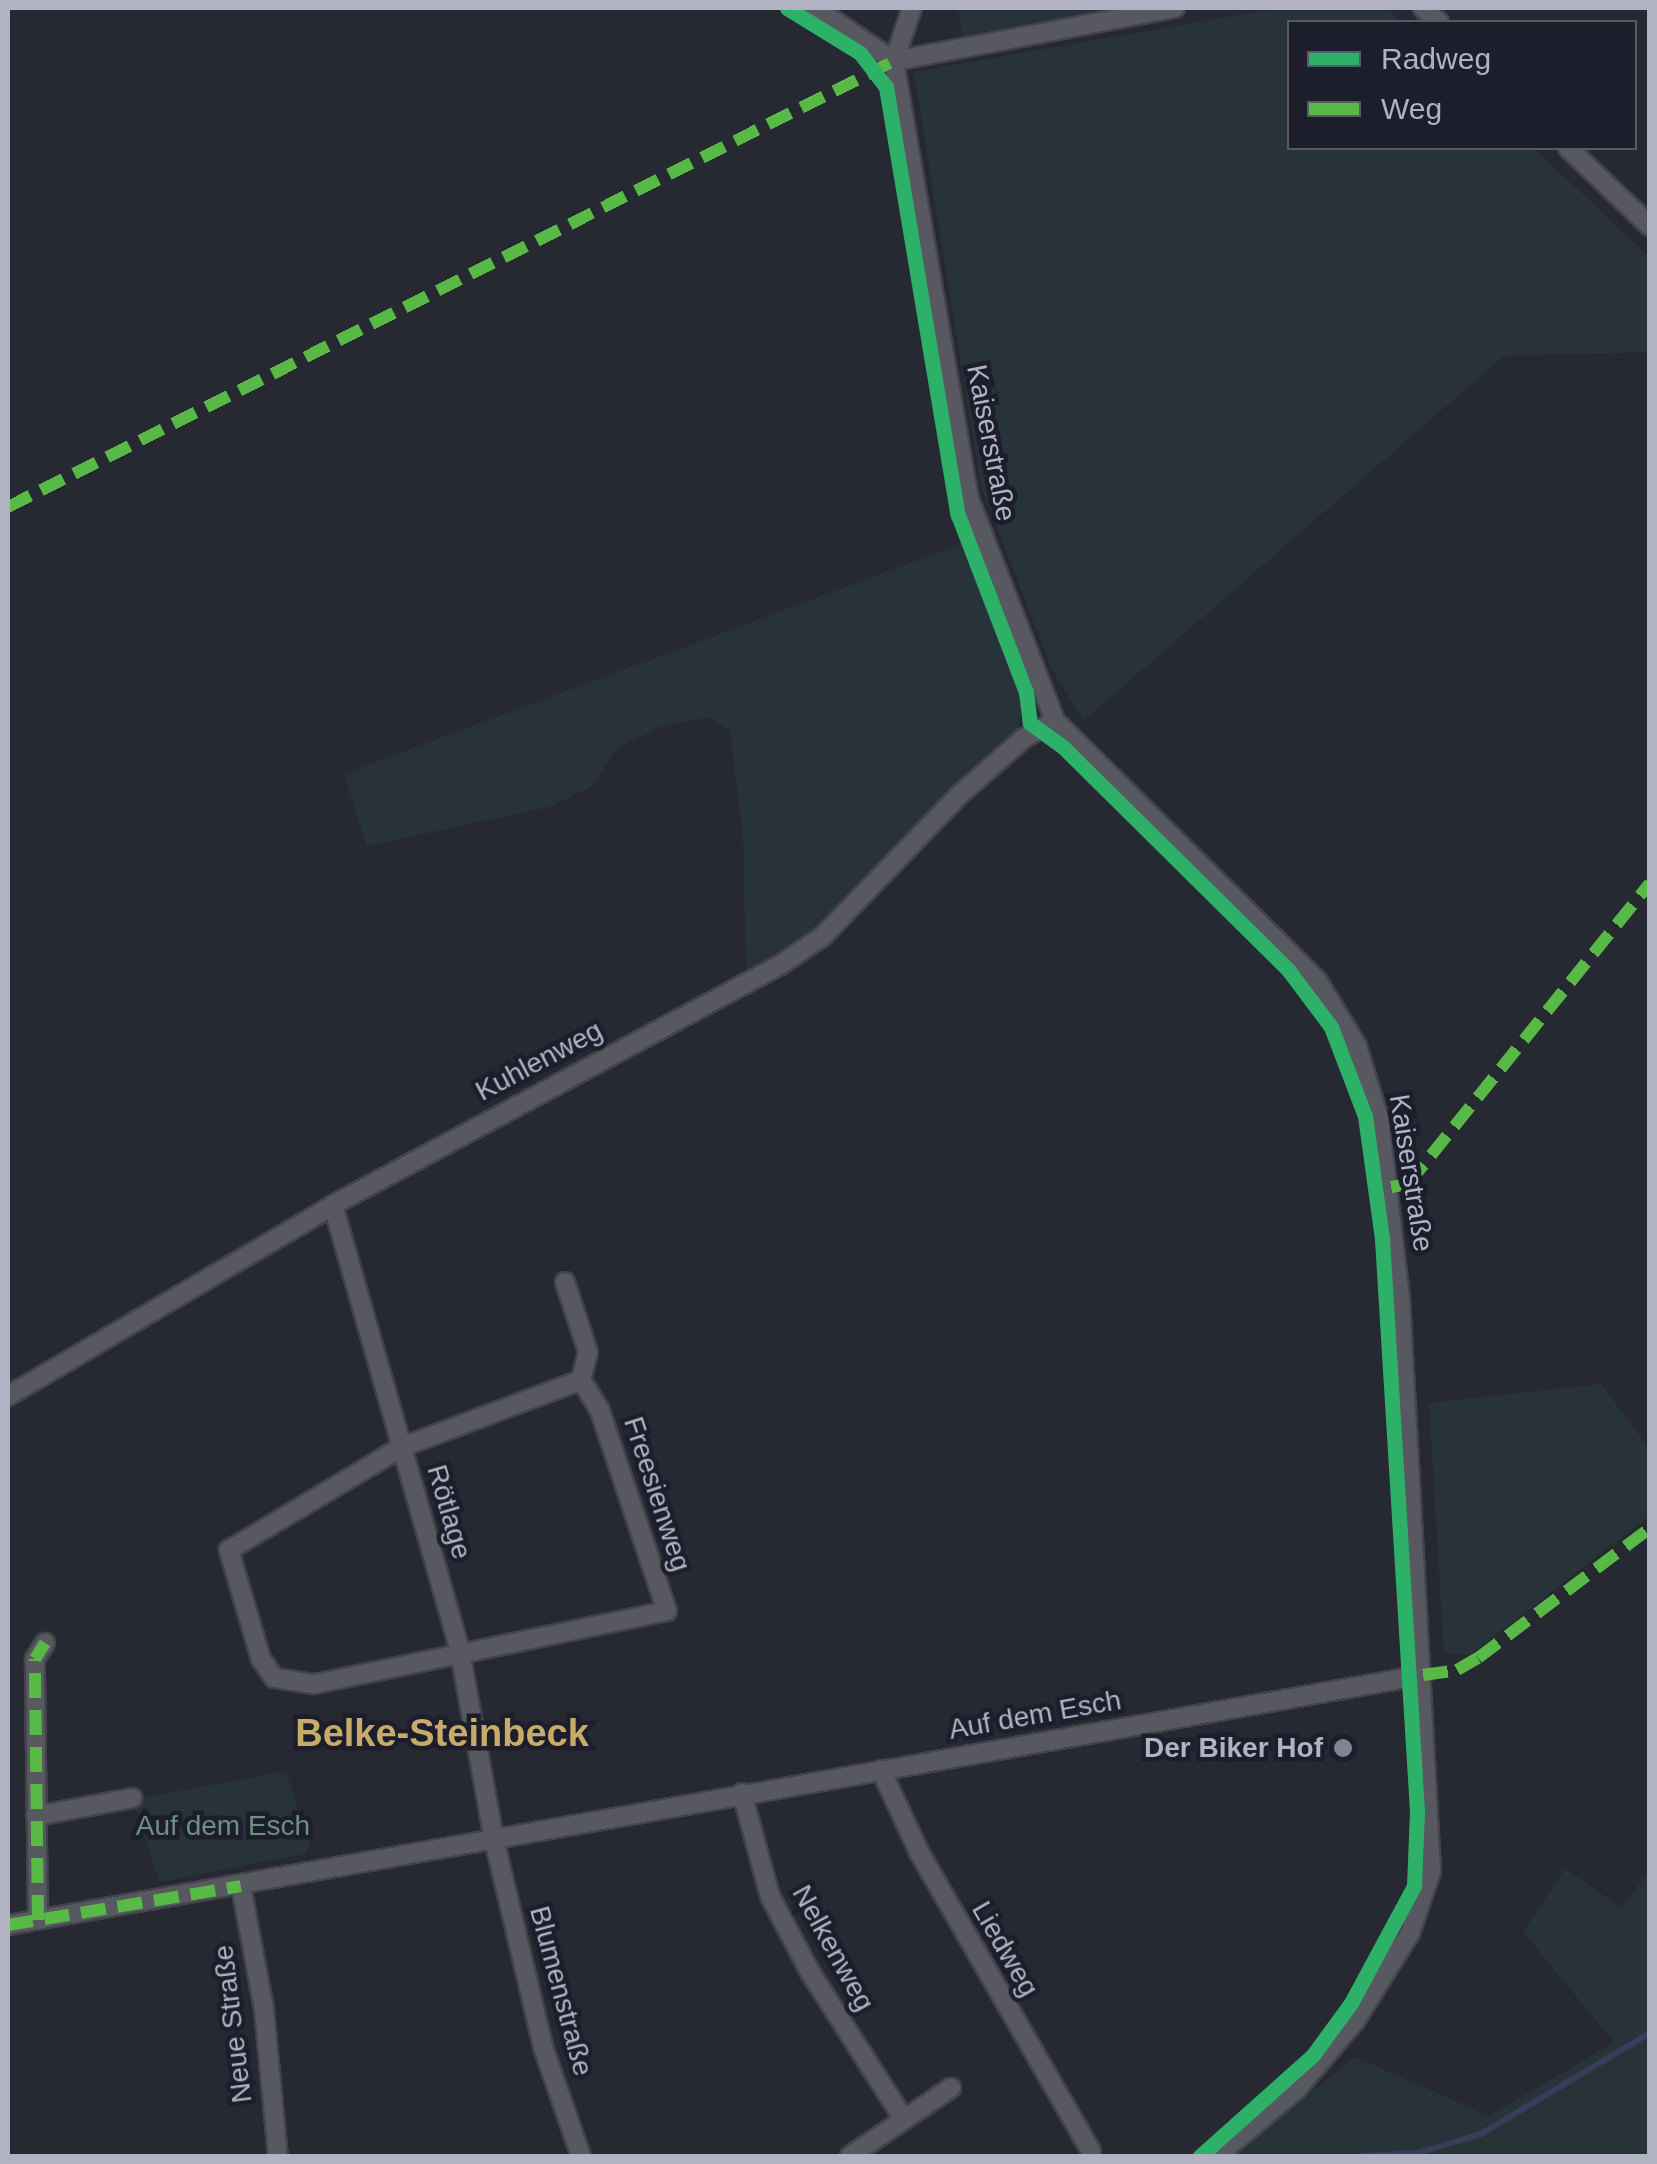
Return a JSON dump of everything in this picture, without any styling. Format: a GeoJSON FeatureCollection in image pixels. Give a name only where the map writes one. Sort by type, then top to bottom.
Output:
{"type":"FeatureCollection","features":[{"type":"Feature","properties":{"kind":"street"},"geometry":{"type":"LineString","coordinates":[[815,8],[894,61],[1175,8]]}},
{"type":"Feature","properties":{"kind":"street"},"geometry":{"type":"LineString","coordinates":[[894,61],[912,8]]}},
{"type":"Feature","properties":{"kind":"street","name":"Kaiserstraße"},"geometry":{"type":"LineString","coordinates":[[894,61],[970,499],[1054,721],[1296,956],[1357,1046],[1391,1188],[1432,1836],[1422,1906],[1327,2058],[1217,2156]]}},
{"type":"Feature","properties":{"kind":"street"},"geometry":{"type":"LineString","coordinates":[[1570,150],[1650,226]]}},
{"type":"Feature","properties":{"kind":"street","name":"Kuhlenweg"},"geometry":{"type":"LineString","coordinates":[[8,1396],[334,1205],[780,965],[823,936],[957,798],[1024,738],[1054,721]]}},
{"type":"Feature","properties":{"kind":"street","name":"Rötlage"},"geometry":{"type":"LineString","coordinates":[[334,1205],[460,1652],[494,1838]]}},
{"type":"Feature","properties":{"kind":"street"},"geometry":{"type":"LineString","coordinates":[[460,1652],[313,1684],[274,1678],[260,1659],[228,1550],[402,1447],[580,1380],[588,1352],[565,1282]]}},
{"type":"Feature","properties":{"kind":"street","name":"Freesienweg"},"geometry":{"type":"LineString","coordinates":[[460,1652],[667,1611],[600,1410],[580,1380]]}},
{"type":"Feature","properties":{"kind":"street"},"geometry":{"type":"LineString","coordinates":[[38,1920],[35,1660],[45,1644]]}},
{"type":"Feature","properties":{"kind":"street","name":"Auf dem Esch"},"geometry":{"type":"LineString","coordinates":[[8,1925],[1422,1675]]}},
{"type":"Feature","properties":{"kind":"street","name":"Liedweg"},"geometry":{"type":"LineString","coordinates":[[881,1770],[919,1852],[1091,2150]]}},
{"type":"Feature","properties":{"kind":"street","name":"Nelkenweg"},"geometry":{"type":"LineString","coordinates":[[742,1793],[770,1896],[903,2118]]}},
{"type":"Feature","properties":{"kind":"street"},"geometry":{"type":"LineString","coordinates":[[36,1816],[132,1798]]}},
{"type":"Feature","properties":{"kind":"street","name":"Blumenstraße"},"geometry":{"type":"LineString","coordinates":[[494,1838],[543,2048],[582,2156]]}},
{"type":"Feature","properties":{"kind":"street","name":"Neue Straße"},"geometry":{"type":"LineString","coordinates":[[242,1886],[264,2009],[278,2156]]}},
{"type":"Feature","properties":{"kind":"street"},"geometry":{"type":"LineString","coordinates":[[850,2156],[951,2088]]}},
{"type":"Feature","properties":{"kind":"green space"},"geometry":{"type":"Polygon","coordinates":[[[958,8],[1113,8],[962,36],[958,8]]]}},
{"type":"Feature","properties":{"kind":"green space"},"geometry":{"type":"Polygon","coordinates":[[[1279,8],[1387,8],[1400,20],[1287,20],[1287,150],[1536,150],[1649,257],[1649,352],[1504,356],[1083,721],[1051,667],[981,486],[914,72],[1279,8]]]}},
{"type":"Feature","properties":{"kind":"green space"},"geometry":{"type":"Polygon","coordinates":[[[961,544],[1023,694],[1019,726],[807,936],[746,972],[743,836],[730,731],[709,717],[660,727],[617,748],[592,786],[549,807],[367,846],[344,774],[961,544]]]}},
{"type":"Feature","properties":{"kind":"green space"},"geometry":{"type":"Polygon","coordinates":[[[1601,1384],[1649,1448],[1649,1516],[1470,1655],[1444,1653],[1429,1403],[1601,1384]]]}},
{"type":"Feature","properties":{"kind":"green space","name":"Auf dem Esch"},"geometry":{"type":"Polygon","coordinates":[[[286,1771],[310,1846],[304,1854],[159,1882],[135,1805],[142,1798],[286,1771]]]}},
{"type":"Feature","properties":{"kind":"green space"},"geometry":{"type":"Polygon","coordinates":[[[1565,1869],[1622,1908],[1649,1871],[1649,2156],[1234,2156],[1355,2057],[1489,2116],[1614,2042],[1523,1932],[1565,1869]]]}},
{"type":"Feature","properties":{"kind":"waterway"},"geometry":{"type":"LineString","coordinates":[[1363,2156],[1418,2153],[1481,2134],[1650,2033]]}},
{"type":"Feature","properties":{"kind":"marked path"},"geometry":{"type":"LineString","coordinates":[[8,507],[894,61]]}},
{"type":"Feature","properties":{"kind":"marked path"},"geometry":{"type":"LineString","coordinates":[[1391,1187],[1408,1184],[1650,883]]}},
{"type":"Feature","properties":{"kind":"marked path"},"geometry":{"type":"LineString","coordinates":[[1423,1675],[1457,1670],[1478,1658],[1650,1528]]}},
{"type":"Feature","properties":{"kind":"marked path"},"geometry":{"type":"LineString","coordinates":[[38,1920],[35,1659],[45,1643]]}},
{"type":"Feature","properties":{"kind":"marked path"},"geometry":{"type":"LineString","coordinates":[[8,1925],[241,1886]]}},
{"type":"Feature","properties":{"kind":"cycle path"},"geometry":{"type":"LineString","coordinates":[[787,8],[860,53],[886,87],[958,515],[1026,692],[1030,723],[1063,747],[1289,971],[1331,1027],[1365,1116],[1382,1239],[1417,1811],[1414,1886],[1351,2003],[1313,2055],[1200,2156]]}},
{"type":"Feature","properties":{"kind":"place","name":"Der Biker Hof"},"geometry":{"type":"Point","coordinates":[1343,1748]}},
{"type":"Feature","properties":{"kind":"district","name":"Belke-Steinbeck"},"geometry":{"type":"Point","coordinates":[442,1734]}}]}
